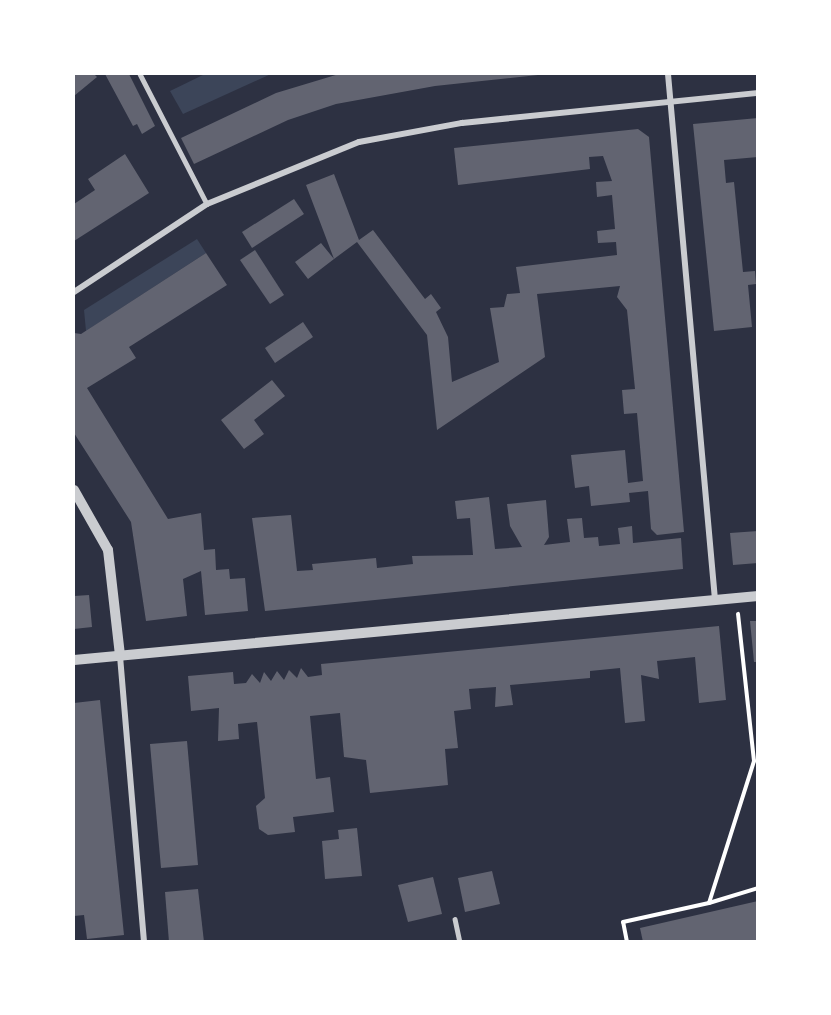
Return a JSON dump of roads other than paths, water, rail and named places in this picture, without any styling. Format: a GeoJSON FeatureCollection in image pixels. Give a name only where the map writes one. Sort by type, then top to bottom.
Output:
{"type":"FeatureCollection","features":[{"type":"Feature","properties":{"kind":"street"},"geometry":{"type":"LineString","coordinates":[[668,74],[715,600]]}},
{"type":"Feature","properties":{"kind":"street"},"geometry":{"type":"LineString","coordinates":[[74,292],[207,204],[359,142],[462,123],[758,93]]}},
{"type":"Feature","properties":{"kind":"street"},"geometry":{"type":"LineString","coordinates":[[74,490],[108,550],[120,656],[144,942]]}},
{"type":"Feature","properties":{"kind":"street"},"geometry":{"type":"LineString","coordinates":[[74,660],[758,596]]}},
{"type":"Feature","properties":{"kind":"lane"},"geometry":{"type":"LineString","coordinates":[[140,74],[207,204]]}},
{"type":"Feature","properties":{"kind":"lane"},"geometry":{"type":"LineString","coordinates":[[455,919],[460,942]]}}]}
